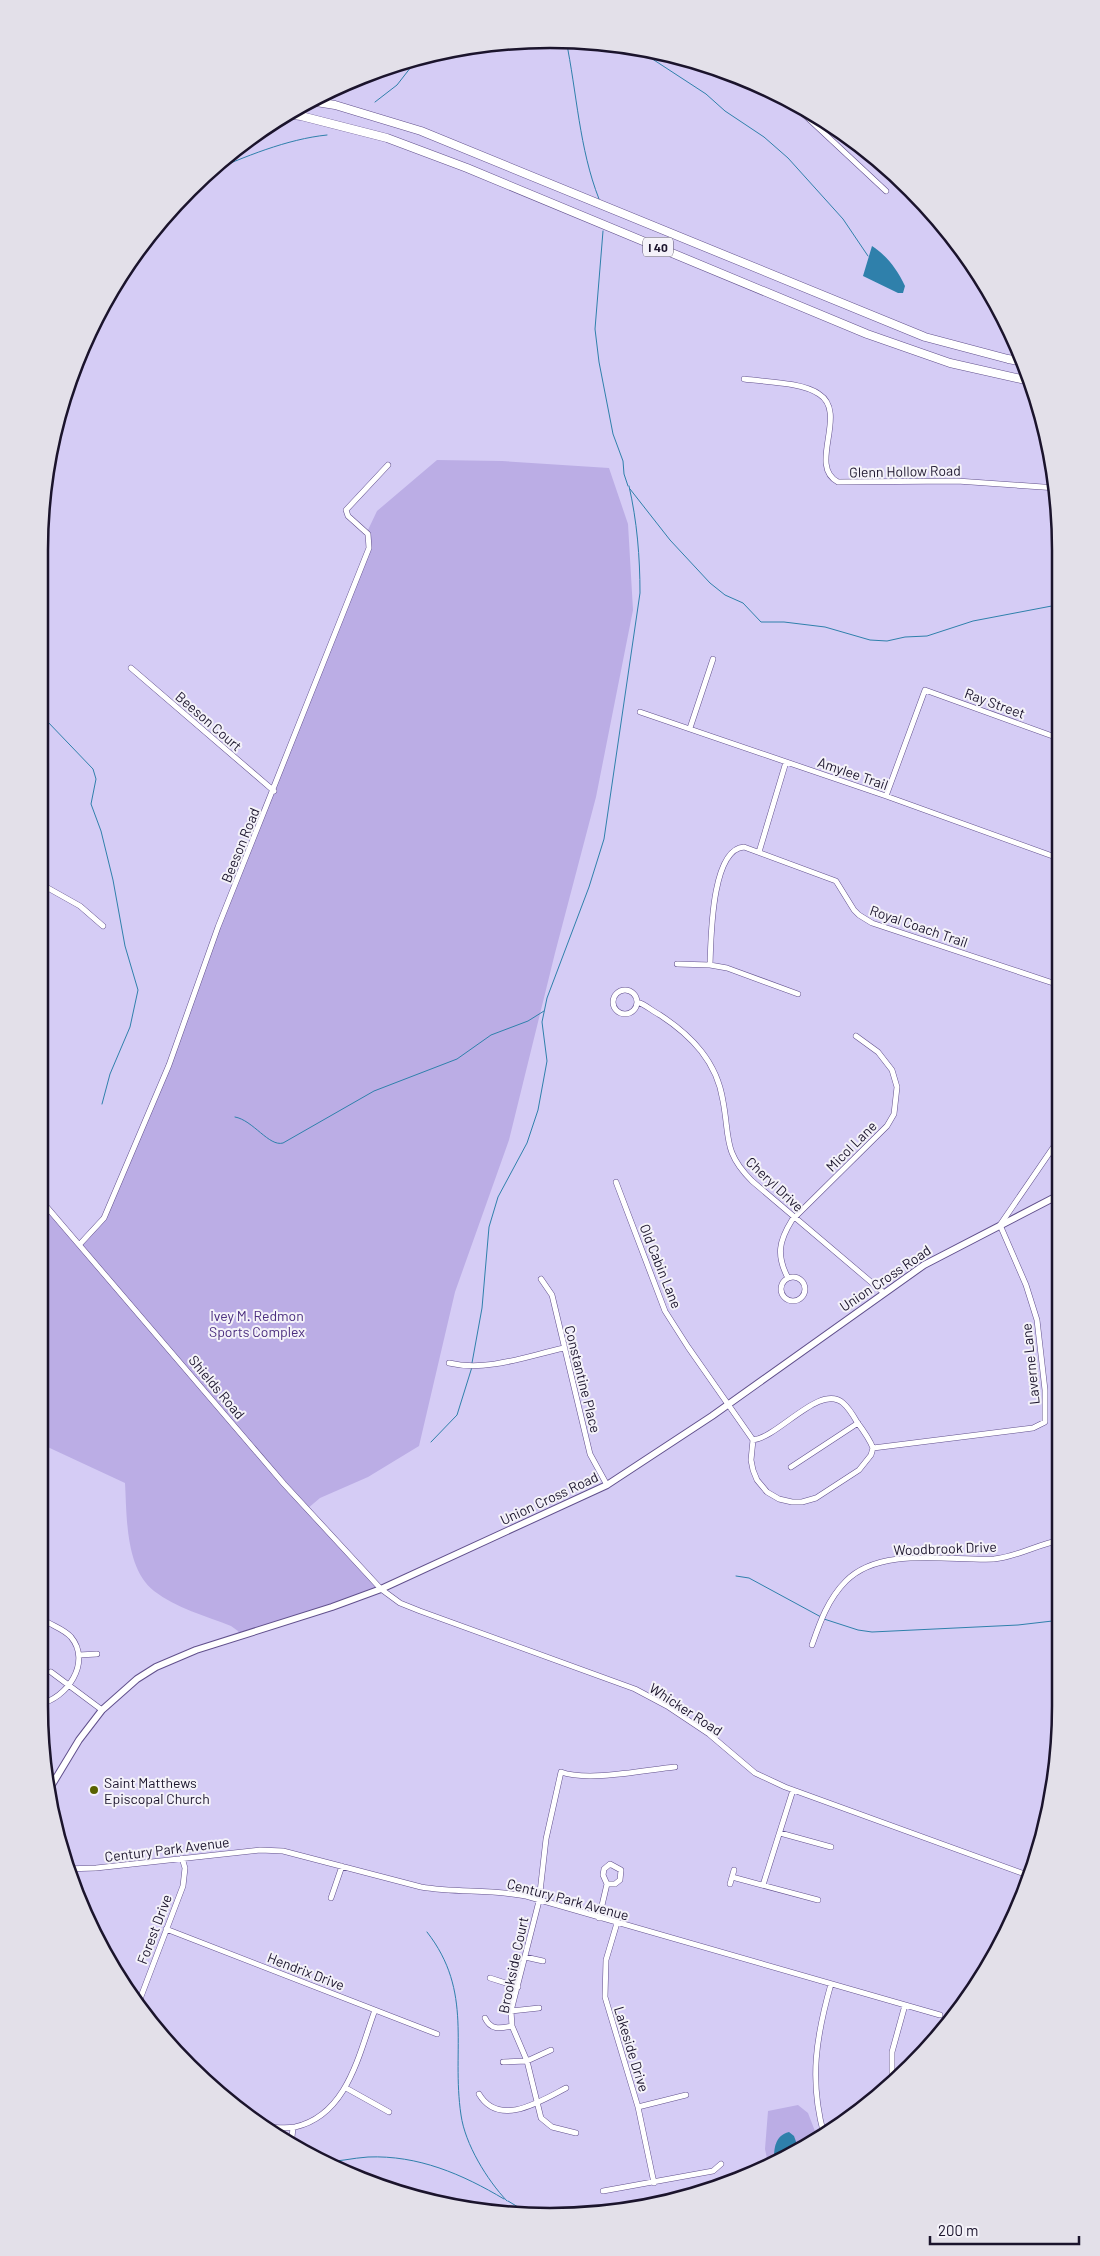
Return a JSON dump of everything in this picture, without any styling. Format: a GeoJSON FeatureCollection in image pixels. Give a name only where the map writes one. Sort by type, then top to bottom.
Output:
{"type":"FeatureCollection","features":[{"type":"Feature","properties":{"kind":"highway","name":"I 40"},"geometry":{"type":"LineString","coordinates":[[320,103],[335,105],[421,131],[925,337],[1015,360]]}},
{"type":"Feature","properties":{"kind":"highway","name":"I 40"},"geometry":{"type":"LineString","coordinates":[[298,116],[387,138],[467,168],[867,334],[950,363],[1023,379]]}},
{"type":"Feature","properties":{"kind":"main road","name":"Union Cross Road"},"geometry":{"type":"LineString","coordinates":[[54,1782],[79,1740],[102,1710],[137,1679],[156,1667],[196,1650],[332,1607],[381,1589],[607,1485],[727,1405],[924,1265],[1052,1199]]}},
{"type":"Feature","properties":{"kind":"street"},"geometry":{"type":"LineString","coordinates":[[811,121],[886,191]]}},
{"type":"Feature","properties":{"kind":"street","name":"Glenn Hollow Road"},"geometry":{"type":"LineString","coordinates":[[744,378],[808,389],[824,397],[830,416],[826,455],[827,468],[832,477],[838,482],[967,481],[1048,487]]}},
{"type":"Feature","properties":{"kind":"street","name":"Beeson Road"},"geometry":{"type":"LineString","coordinates":[[80,1244],[104,1218],[169,1065],[218,927],[274,791],[312,689],[369,548],[368,534],[348,516],[346,510],[388,465]]}},
{"type":"Feature","properties":{"kind":"street"},"geometry":{"type":"LineString","coordinates":[[690,728],[713,659]]}},
{"type":"Feature","properties":{"kind":"street","name":"Beeson Court"},"geometry":{"type":"LineString","coordinates":[[131,668],[274,791]]}},
{"type":"Feature","properties":{"kind":"street","name":"Ray Street"},"geometry":{"type":"LineString","coordinates":[[886,796],[925,690],[1052,736]]}},
{"type":"Feature","properties":{"kind":"street","name":"Amylee Trail"},"geometry":{"type":"LineString","coordinates":[[640,712],[886,796],[1052,856]]}},
{"type":"Feature","properties":{"kind":"street"},"geometry":{"type":"LineString","coordinates":[[759,852],[786,762]]}},
{"type":"Feature","properties":{"kind":"street","name":"Royal Coach Trail"},"geometry":{"type":"LineString","coordinates":[[710,965],[714,899],[730,854],[736,848],[744,847],[836,881],[854,910],[872,923],[1052,983]]}},
{"type":"Feature","properties":{"kind":"street"},"geometry":{"type":"LineString","coordinates":[[48,888],[80,906],[104,926]]}},
{"type":"Feature","properties":{"kind":"street"},"geometry":{"type":"LineString","coordinates":[[677,964],[710,965],[727,968],[798,994]]}},
{"type":"Feature","properties":{"kind":"street"},"geometry":{"type":"LineString","coordinates":[[624,990],[631,992],[637,1002],[632,1012],[624,1014],[617,1011],[613,1004],[617,993],[624,990]]}},
{"type":"Feature","properties":{"kind":"street","name":"Cheryl Drive"},"geometry":{"type":"LineString","coordinates":[[637,1002],[675,1025],[692,1039],[705,1055],[718,1080],[724,1101],[728,1146],[735,1161],[752,1182],[884,1293]]}},
{"type":"Feature","properties":{"kind":"street","name":"Micol Lane"},"geometry":{"type":"LineString","coordinates":[[788,1278],[782,1266],[780,1246],[783,1235],[795,1218],[887,1126],[894,1114],[898,1097],[896,1078],[878,1052],[856,1036]]}},
{"type":"Feature","properties":{"kind":"street"},"geometry":{"type":"LineString","coordinates":[[1000,1225],[1052,1149]]}},
{"type":"Feature","properties":{"kind":"street","name":"Old Cabin Lane"},"geometry":{"type":"LineString","coordinates":[[616,1182],[665,1311],[727,1405],[753,1440]]}},
{"type":"Feature","properties":{"kind":"street","name":"Shields Road"},"geometry":{"type":"LineString","coordinates":[[48,1208],[284,1484],[381,1589]]}},
{"type":"Feature","properties":{"kind":"street","name":"Laverne Lane"},"geometry":{"type":"LineString","coordinates":[[873,1448],[1033,1428],[1045,1422],[1045,1390],[1037,1320],[1026,1285],[1000,1225]]}},
{"type":"Feature","properties":{"kind":"street","name":"Constantine Place"},"geometry":{"type":"LineString","coordinates":[[541,1278],[552,1295],[590,1454],[607,1485]]}},
{"type":"Feature","properties":{"kind":"street"},"geometry":{"type":"LineString","coordinates":[[788,1278],[800,1279],[805,1285],[803,1296],[797,1300],[789,1300],[781,1291],[782,1283],[788,1278]]}},
{"type":"Feature","properties":{"kind":"street"},"geometry":{"type":"LineString","coordinates":[[449,1363],[480,1367],[564,1348]]}},
{"type":"Feature","properties":{"kind":"street"},"geometry":{"type":"LineString","coordinates":[[826,1398],[833,1398],[842,1402],[858,1423],[873,1448],[868,1461],[816,1498],[802,1502],[779,1499],[767,1492],[757,1480],[751,1460],[753,1440],[760,1439],[826,1398]]}},
{"type":"Feature","properties":{"kind":"street"},"geometry":{"type":"LineString","coordinates":[[791,1467],[858,1423]]}},
{"type":"Feature","properties":{"kind":"street","name":"Woodbrook Drive"},"geometry":{"type":"LineString","coordinates":[[812,1645],[824,1612],[838,1591],[852,1576],[876,1564],[907,1558],[995,1559],[1052,1543]]}},
{"type":"Feature","properties":{"kind":"street","name":"Whicker Road"},"geometry":{"type":"LineString","coordinates":[[381,1589],[391,1598],[409,1607],[635,1689],[667,1706],[709,1734],[730,1754],[755,1773],[794,1790],[1024,1874]]}},
{"type":"Feature","properties":{"kind":"street"},"geometry":{"type":"LineString","coordinates":[[48,1623],[69,1635],[76,1645],[79,1655],[79,1667],[70,1685],[48,1702]]}},
{"type":"Feature","properties":{"kind":"street"},"geometry":{"type":"LineString","coordinates":[[79,1655],[96,1654]]}},
{"type":"Feature","properties":{"kind":"street"},"geometry":{"type":"LineString","coordinates":[[51,1672],[102,1710]]}},
{"type":"Feature","properties":{"kind":"street","name":"Brookside Court"},"geometry":{"type":"LineString","coordinates":[[576,2133],[548,2124],[541,2118],[536,2104],[527,2061],[512,2026],[511,2011],[539,1901],[546,1839],[561,1772],[570,1775],[591,1776],[675,1767]]}},
{"type":"Feature","properties":{"kind":"street"},"geometry":{"type":"LineString","coordinates":[[763,1886],[794,1790]]}},
{"type":"Feature","properties":{"kind":"street"},"geometry":{"type":"LineString","coordinates":[[780,1833],[831,1847]]}},
{"type":"Feature","properties":{"kind":"street","name":"Century Park Avenue"},"geometry":{"type":"LineString","coordinates":[[75,1869],[268,1850],[306,1855],[441,1891],[514,1894],[940,2015]]}},
{"type":"Feature","properties":{"kind":"street","name":"Forest Drive"},"geometry":{"type":"LineString","coordinates":[[141,1998],[185,1879],[185,1868],[182,1858]]}},
{"type":"Feature","properties":{"kind":"street"},"geometry":{"type":"LineString","coordinates":[[331,1898],[342,1866]]}},
{"type":"Feature","properties":{"kind":"street"},"geometry":{"type":"LineString","coordinates":[[730,1884],[734,1870]]}},
{"type":"Feature","properties":{"kind":"street"},"geometry":{"type":"LineString","coordinates":[[732,1877],[818,1900]]}},
{"type":"Feature","properties":{"kind":"street"},"geometry":{"type":"LineString","coordinates":[[599,1918],[607,1884]]}},
{"type":"Feature","properties":{"kind":"street","name":"Lakeside Drive"},"geometry":{"type":"LineString","coordinates":[[617,1923],[606,1960],[605,1997],[638,2107],[654,2183]]}},
{"type":"Feature","properties":{"kind":"street","name":"Hendrix Drive"},"geometry":{"type":"LineString","coordinates":[[166,1929],[437,2034]]}},
{"type":"Feature","properties":{"kind":"street"},"geometry":{"type":"LineString","coordinates":[[525,1957],[543,1961]]}},
{"type":"Feature","properties":{"kind":"street"},"geometry":{"type":"LineString","coordinates":[[490,1978],[518,1987]]}},
{"type":"Feature","properties":{"kind":"street"},"geometry":{"type":"LineString","coordinates":[[822,2128],[817,2104],[815,2065],[820,2026],[831,1984]]}},
{"type":"Feature","properties":{"kind":"street"},"geometry":{"type":"LineString","coordinates":[[892,2073],[892,2052],[905,2005]]}},
{"type":"Feature","properties":{"kind":"street"},"geometry":{"type":"LineString","coordinates":[[511,2011],[539,2008]]}},
{"type":"Feature","properties":{"kind":"street"},"geometry":{"type":"LineString","coordinates":[[277,2127],[293,2128],[321,2114],[335,2103],[346,2088],[375,2010]]}},
{"type":"Feature","properties":{"kind":"street"},"geometry":{"type":"LineString","coordinates":[[485,2018],[488,2024],[494,2028],[512,2026]]}},
{"type":"Feature","properties":{"kind":"street"},"geometry":{"type":"LineString","coordinates":[[503,2062],[527,2061],[551,2050]]}},
{"type":"Feature","properties":{"kind":"street"},"geometry":{"type":"LineString","coordinates":[[346,2088],[389,2112]]}},
{"type":"Feature","properties":{"kind":"street"},"geometry":{"type":"LineString","coordinates":[[479,2094],[488,2105],[503,2110],[515,2111],[536,2104],[566,2088]]}},
{"type":"Feature","properties":{"kind":"street"},"geometry":{"type":"LineString","coordinates":[[638,2107],[686,2095]]}},
{"type":"Feature","properties":{"kind":"street"},"geometry":{"type":"LineString","coordinates":[[292,2137],[293,2128]]}},
{"type":"Feature","properties":{"kind":"street"},"geometry":{"type":"LineString","coordinates":[[604,2190],[654,2183],[713,2171],[721,2164]]}},
{"type":"Feature","properties":{"kind":"green space","name":"Ivey M. Redmon Sports Complex"},"geometry":{"type":"Polygon","coordinates":[[[437,460],[502,461],[609,468],[628,524],[633,610],[596,797],[509,1140],[455,1292],[419,1446],[368,1477],[320,1498],[307,1509],[381,1589],[240,1636],[238,1631],[231,1626],[191,1611],[163,1597],[145,1581],[138,1569],[129,1541],[125,1483],[48,1447],[48,1208],[80,1244],[104,1218],[169,1065],[218,927],[369,548],[367,532],[377,511],[437,460]]]}},
{"type":"Feature","properties":{"kind":"green space"},"geometry":{"type":"Polygon","coordinates":[[[798,2105],[808,2113],[815,2132],[767,2159],[765,2149],[768,2111],[798,2105]]]}},
{"type":"Feature","properties":{"kind":"water"},"geometry":{"type":"Polygon","coordinates":[[[872,246],[887,259],[899,274],[905,286],[903,293],[898,293],[863,276],[872,246]]]}},
{"type":"Feature","properties":{"kind":"water"},"geometry":{"type":"Polygon","coordinates":[[[789,2132],[794,2136],[797,2143],[775,2156],[777,2141],[789,2132]]]}},
{"type":"Feature","properties":{"kind":"waterway"},"geometry":{"type":"LineString","coordinates":[[568,49],[587,160],[599,199]]}},
{"type":"Feature","properties":{"kind":"waterway"},"geometry":{"type":"LineString","coordinates":[[650,58],[706,94],[725,111],[764,137],[788,158],[843,219],[868,256]]}},
{"type":"Feature","properties":{"kind":"waterway"},"geometry":{"type":"LineString","coordinates":[[375,102],[397,85],[410,68]]}},
{"type":"Feature","properties":{"kind":"waterway"},"geometry":{"type":"LineString","coordinates":[[228,164],[297,140],[327,135]]}},
{"type":"Feature","properties":{"kind":"waterway"},"geometry":{"type":"LineString","coordinates":[[603,231],[595,329],[599,362],[613,434],[623,461],[624,474],[628,486]]}},
{"type":"Feature","properties":{"kind":"waterway"},"geometry":{"type":"LineString","coordinates":[[472,1363],[482,1308],[489,1227],[498,1197],[527,1143],[538,1110],[547,1061],[542,1022],[547,998],[589,887],[604,839],[640,593],[638,539],[629,486]]}},
{"type":"Feature","properties":{"kind":"waterway"},"geometry":{"type":"LineString","coordinates":[[630,489],[670,540],[710,583],[725,595],[743,603],[761,622],[784,622],[825,627],[870,640],[887,641],[905,637],[927,636],[973,621],[1052,606]]}},
{"type":"Feature","properties":{"kind":"waterway"},"geometry":{"type":"LineString","coordinates":[[48,722],[93,769],[96,779],[91,804],[101,831],[113,880],[125,946],[138,990],[130,1027],[110,1074],[102,1104]]}},
{"type":"Feature","properties":{"kind":"waterway"},"geometry":{"type":"LineString","coordinates":[[235,1117],[242,1119],[272,1141],[283,1143],[374,1091],[457,1059],[491,1035],[528,1021],[544,1011]]}},
{"type":"Feature","properties":{"kind":"waterway"},"geometry":{"type":"LineString","coordinates":[[431,1442],[457,1415],[472,1367]]}},
{"type":"Feature","properties":{"kind":"waterway"},"geometry":{"type":"LineString","coordinates":[[736,1576],[749,1578],[821,1617]]}},
{"type":"Feature","properties":{"kind":"waterway"},"geometry":{"type":"LineString","coordinates":[[824,1619],[858,1630],[872,1632],[1018,1625],[1052,1621]]}},
{"type":"Feature","properties":{"kind":"waterway"},"geometry":{"type":"LineString","coordinates":[[427,1932],[442,1954],[451,1976],[456,1999],[459,2090],[463,2126],[478,2161],[492,2183],[507,2201]]}},
{"type":"Feature","properties":{"kind":"waterway"},"geometry":{"type":"LineString","coordinates":[[337,2161],[386,2157],[422,2163],[456,2174],[504,2199]]}},
{"type":"Feature","properties":{"kind":"waterway"},"geometry":{"type":"LineString","coordinates":[[508,2201],[518,2207]]}},
{"type":"Feature","properties":{"kind":"place","name":"Saint Matthews Episcopal Church"},"geometry":{"type":"Point","coordinates":[94,1790]}}]}
